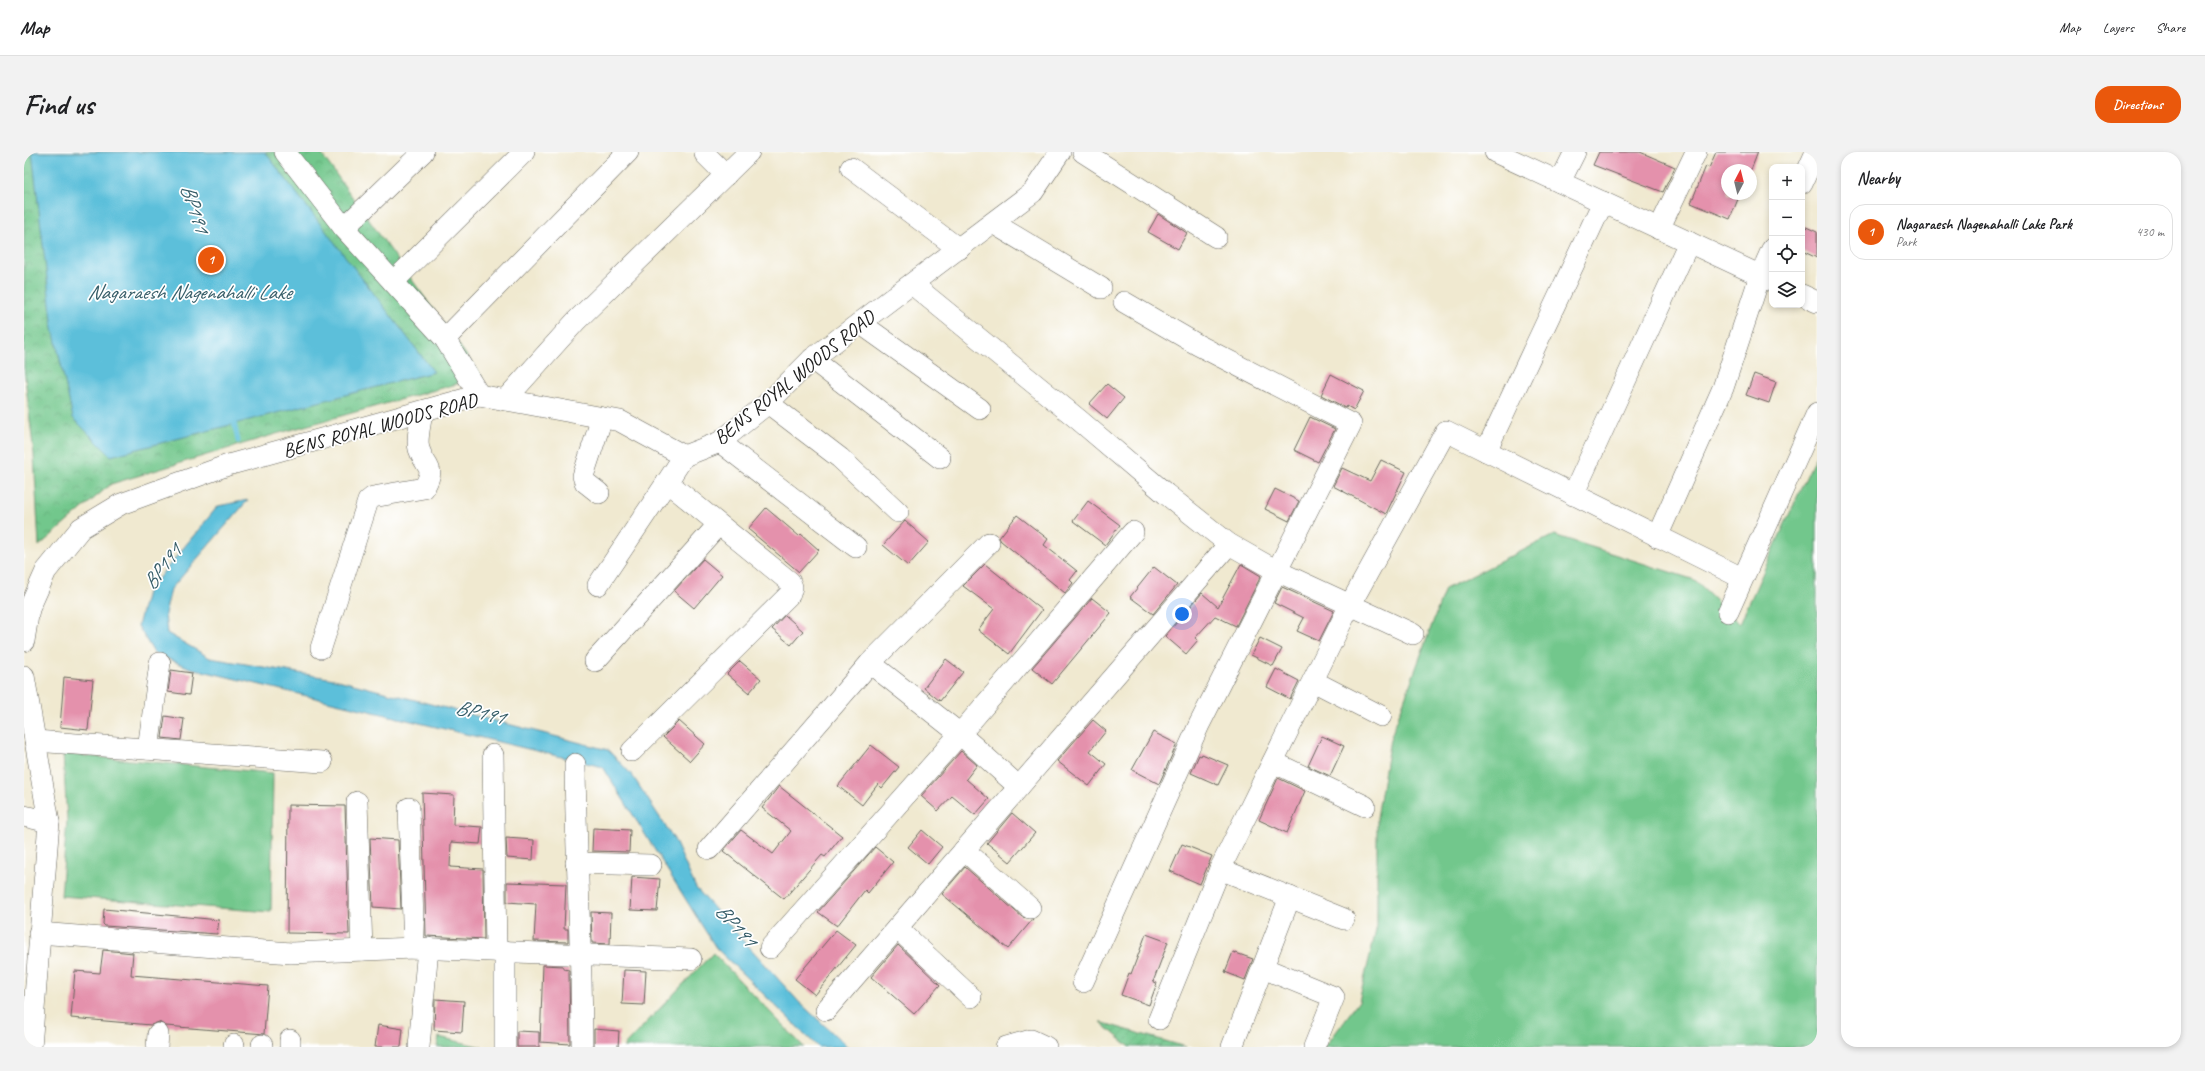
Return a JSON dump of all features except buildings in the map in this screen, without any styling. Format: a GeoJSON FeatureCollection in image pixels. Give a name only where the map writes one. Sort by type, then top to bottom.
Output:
{"type":"FeatureCollection","features":[{"type":"Feature","properties":{"kind":"street"},"geometry":{"type":"LineString","coordinates":[[285,152],[344,228],[445,339],[479,395]]}},
{"type":"Feature","properties":{"kind":"street"},"geometry":{"type":"LineString","coordinates":[[344,228],[423,152]]}},
{"type":"Feature","properties":{"kind":"street"},"geometry":{"type":"LineString","coordinates":[[393,282],[524,152]]}},
{"type":"Feature","properties":{"kind":"street"},"geometry":{"type":"LineString","coordinates":[[445,339],[628,152]]}},
{"type":"Feature","properties":{"kind":"street"},"geometry":{"type":"LineString","coordinates":[[504,400],[576,322],[749,152]]}},
{"type":"Feature","properties":{"kind":"street","name":"BENS ROYAL WOODS ROAD"},"geometry":{"type":"LineString","coordinates":[[24,641],[27,609],[46,571],[81,528],[121,504],[228,465],[479,395],[620,421],[684,456],[720,442],[768,403],[812,359],[1033,192],[1060,152]]}},
{"type":"Feature","properties":{"kind":"street"},"geometry":{"type":"LineString","coordinates":[[1083,152],[1216,237]]}},
{"type":"Feature","properties":{"kind":"street"},"geometry":{"type":"LineString","coordinates":[[1495,152],[1766,279]]}},
{"type":"Feature","properties":{"kind":"street"},"geometry":{"type":"LineString","coordinates":[[1560,182],[1575,152]]}},
{"type":"Feature","properties":{"kind":"street"},"geometry":{"type":"LineString","coordinates":[[1659,229],[1696,152]]}},
{"type":"Feature","properties":{"kind":"street"},"geometry":{"type":"LineString","coordinates":[[1805,176],[1816,152]]}},
{"type":"Feature","properties":{"kind":"street"},"geometry":{"type":"LineString","coordinates":[[705,154],[726,174]]}},
{"type":"Feature","properties":{"kind":"street"},"geometry":{"type":"LineString","coordinates":[[851,168],[959,249]]}},
{"type":"Feature","properties":{"kind":"street"},"geometry":{"type":"LineString","coordinates":[[1486,451],[1603,202]]}},
{"type":"Feature","properties":{"kind":"street"},"geometry":{"type":"LineString","coordinates":[[993,223],[1101,288]]}},
{"type":"Feature","properties":{"kind":"street"},"geometry":{"type":"LineString","coordinates":[[1573,495],[1688,242]]}},
{"type":"Feature","properties":{"kind":"street"},"geometry":{"type":"LineString","coordinates":[[1657,537],[1723,388],[1766,279],[1769,264]]}},
{"type":"Feature","properties":{"kind":"street"},"geometry":{"type":"LineString","coordinates":[[912,284],[1079,420],[1166,494],[1229,544],[1277,570],[1413,634]]}},
{"type":"Feature","properties":{"kind":"street"},"geometry":{"type":"LineString","coordinates":[[1805,296],[1817,302]]}},
{"type":"Feature","properties":{"kind":"street"},"geometry":{"type":"LineString","coordinates":[[1083,982],[1199,726],[1351,424],[1198,345],[1124,302]]}},
{"type":"Feature","properties":{"kind":"street"},"geometry":{"type":"LineString","coordinates":[[860,323],[980,409]]}},
{"type":"Feature","properties":{"kind":"street"},"geometry":{"type":"LineString","coordinates":[[812,359],[940,458]]}},
{"type":"Feature","properties":{"kind":"street"},"geometry":{"type":"LineString","coordinates":[[768,403],[840,458],[898,512]]}},
{"type":"Feature","properties":{"kind":"street"},"geometry":{"type":"LineString","coordinates":[[322,648],[368,501],[373,497],[424,488],[431,476],[430,468],[419,448],[422,412]]}},
{"type":"Feature","properties":{"kind":"street"},"geometry":{"type":"LineString","coordinates":[[1728,612],[1817,413]]}},
{"type":"Feature","properties":{"kind":"street"},"geometry":{"type":"LineString","coordinates":[[599,493],[585,482],[583,476],[602,418]]}},
{"type":"Feature","properties":{"kind":"street"},"geometry":{"type":"LineString","coordinates":[[1158,1019],[1220,869],[1350,605],[1446,431],[1742,578]]}},
{"type":"Feature","properties":{"kind":"street"},"geometry":{"type":"LineString","coordinates":[[720,442],[856,547]]}},
{"type":"Feature","properties":{"kind":"street"},"geometry":{"type":"LineString","coordinates":[[598,585],[684,456]]}},
{"type":"Feature","properties":{"kind":"street"},"geometry":{"type":"LineString","coordinates":[[632,751],[790,594],[792,587],[790,582],[667,482]]}},
{"type":"Feature","properties":{"kind":"street"},"geometry":{"type":"LineString","coordinates":[[595,661],[718,525]]}},
{"type":"Feature","properties":{"kind":"street"},"geometry":{"type":"LineString","coordinates":[[770,948],[960,734],[1133,532]]}},
{"type":"Feature","properties":{"kind":"street"},"geometry":{"type":"LineString","coordinates":[[709,849],[870,663],[989,543]]}},
{"type":"Feature","properties":{"kind":"street"},"geometry":{"type":"LineString","coordinates":[[826,1010],[1229,544]]}},
{"type":"Feature","properties":{"kind":"street"},"geometry":{"type":"LineString","coordinates":[[148,749],[160,663]]}},
{"type":"Feature","properties":{"kind":"street"},"geometry":{"type":"LineString","coordinates":[[870,663],[960,734],[1019,787]]}},
{"type":"Feature","properties":{"kind":"street"},"geometry":{"type":"LineString","coordinates":[[24,676],[49,822],[31,1047]]}},
{"type":"Feature","properties":{"kind":"street"},"geometry":{"type":"LineString","coordinates":[[1313,681],[1381,716]]}},
{"type":"Feature","properties":{"kind":"street"},"geometry":{"type":"LineString","coordinates":[[35,741],[322,762]]}},
{"type":"Feature","properties":{"kind":"street"},"geometry":{"type":"LineString","coordinates":[[493,755],[505,1047]]}},
{"type":"Feature","properties":{"kind":"street"},"geometry":{"type":"LineString","coordinates":[[1273,762],[1365,806]]}},
{"type":"Feature","properties":{"kind":"street"},"geometry":{"type":"LineString","coordinates":[[575,764],[576,862],[582,954],[582,1047]]}},
{"type":"Feature","properties":{"kind":"street"},"geometry":{"type":"LineString","coordinates":[[357,802],[362,950]]}},
{"type":"Feature","properties":{"kind":"street"},"geometry":{"type":"LineString","coordinates":[[409,808],[421,948],[419,1047]]}},
{"type":"Feature","properties":{"kind":"street"},"geometry":{"type":"LineString","coordinates":[[24,816],[49,822]]}},
{"type":"Feature","properties":{"kind":"street"},"geometry":{"type":"LineString","coordinates":[[964,850],[1030,908]]}},
{"type":"Feature","properties":{"kind":"street"},"geometry":{"type":"LineString","coordinates":[[576,862],[652,865]]}},
{"type":"Feature","properties":{"kind":"street"},"geometry":{"type":"LineString","coordinates":[[1220,869],[1344,919]]}},
{"type":"Feature","properties":{"kind":"street"},"geometry":{"type":"LineString","coordinates":[[1232,1047],[1290,897]]}},
{"type":"Feature","properties":{"kind":"street"},"geometry":{"type":"LineString","coordinates":[[897,928],[971,997]]}},
{"type":"Feature","properties":{"kind":"street"},"geometry":{"type":"LineString","coordinates":[[39,933],[291,953],[421,948],[691,959]]}},
{"type":"Feature","properties":{"kind":"street"},"geometry":{"type":"LineString","coordinates":[[1263,968],[1334,997],[1314,1047]]}},
{"type":"Feature","properties":{"kind":"street"},"geometry":{"type":"LineString","coordinates":[[1006,1047],[1031,1040],[1046,1047]]}},
{"type":"Feature","properties":{"kind":"green space","name":"Nagaraesh Nagenahalli Lake"},"geometry":{"type":"Polygon","coordinates":[[[24,152],[320,152],[482,377],[276,434],[111,484],[39,546],[34,455],[24,368],[24,152]]]}},
{"type":"Feature","properties":{"kind":"green space"},"geometry":{"type":"Polygon","coordinates":[[[1817,453],[1817,1047],[1325,1047],[1359,1001],[1377,926],[1377,818],[1390,739],[1445,589],[1554,535],[1695,580],[1740,623],[1817,453]]]}},
{"type":"Feature","properties":{"kind":"green space"},"geometry":{"type":"Polygon","coordinates":[[[63,754],[273,773],[271,912],[61,896],[67,820],[63,754]]]}},
{"type":"Feature","properties":{"kind":"green space"},"geometry":{"type":"Polygon","coordinates":[[[713,953],[804,1047],[623,1047],[713,953]]]}},
{"type":"Feature","properties":{"kind":"green space"},"geometry":{"type":"Polygon","coordinates":[[[1100,1022],[1186,1047],[1130,1047],[1100,1022]]]}},
{"type":"Feature","properties":{"kind":"green space"},"geometry":{"type":"Polygon","coordinates":[[[439,1037],[482,1047],[437,1047],[439,1037]]]}},
{"type":"Feature","properties":{"kind":"water","name":"Nagaraesh Nagenahalli Lake"},"geometry":{"type":"Polygon","coordinates":[[[32,152],[265,152],[434,372],[111,456],[73,418],[53,329],[32,152]]]}},
{"type":"Feature","properties":{"kind":"water"},"geometry":{"type":"Polygon","coordinates":[[[248,500],[171,589],[165,614],[167,633],[210,658],[334,679],[608,750],[632,775],[674,839],[696,888],[799,1002],[848,1047],[818,1047],[716,948],[603,767],[190,668],[154,653],[138,626],[147,592],[218,506],[248,500]]]}},
{"type":"Feature","properties":{"kind":"waterway","name":"BP191"},"geometry":{"type":"LineString","coordinates":[[233,418],[238,441]]}},
{"type":"Feature","properties":{"kind":"place","name":"Nagaraesh Nagenahalli Lake Park"},"geometry":{"type":"Point","coordinates":[211,260]}}]}
